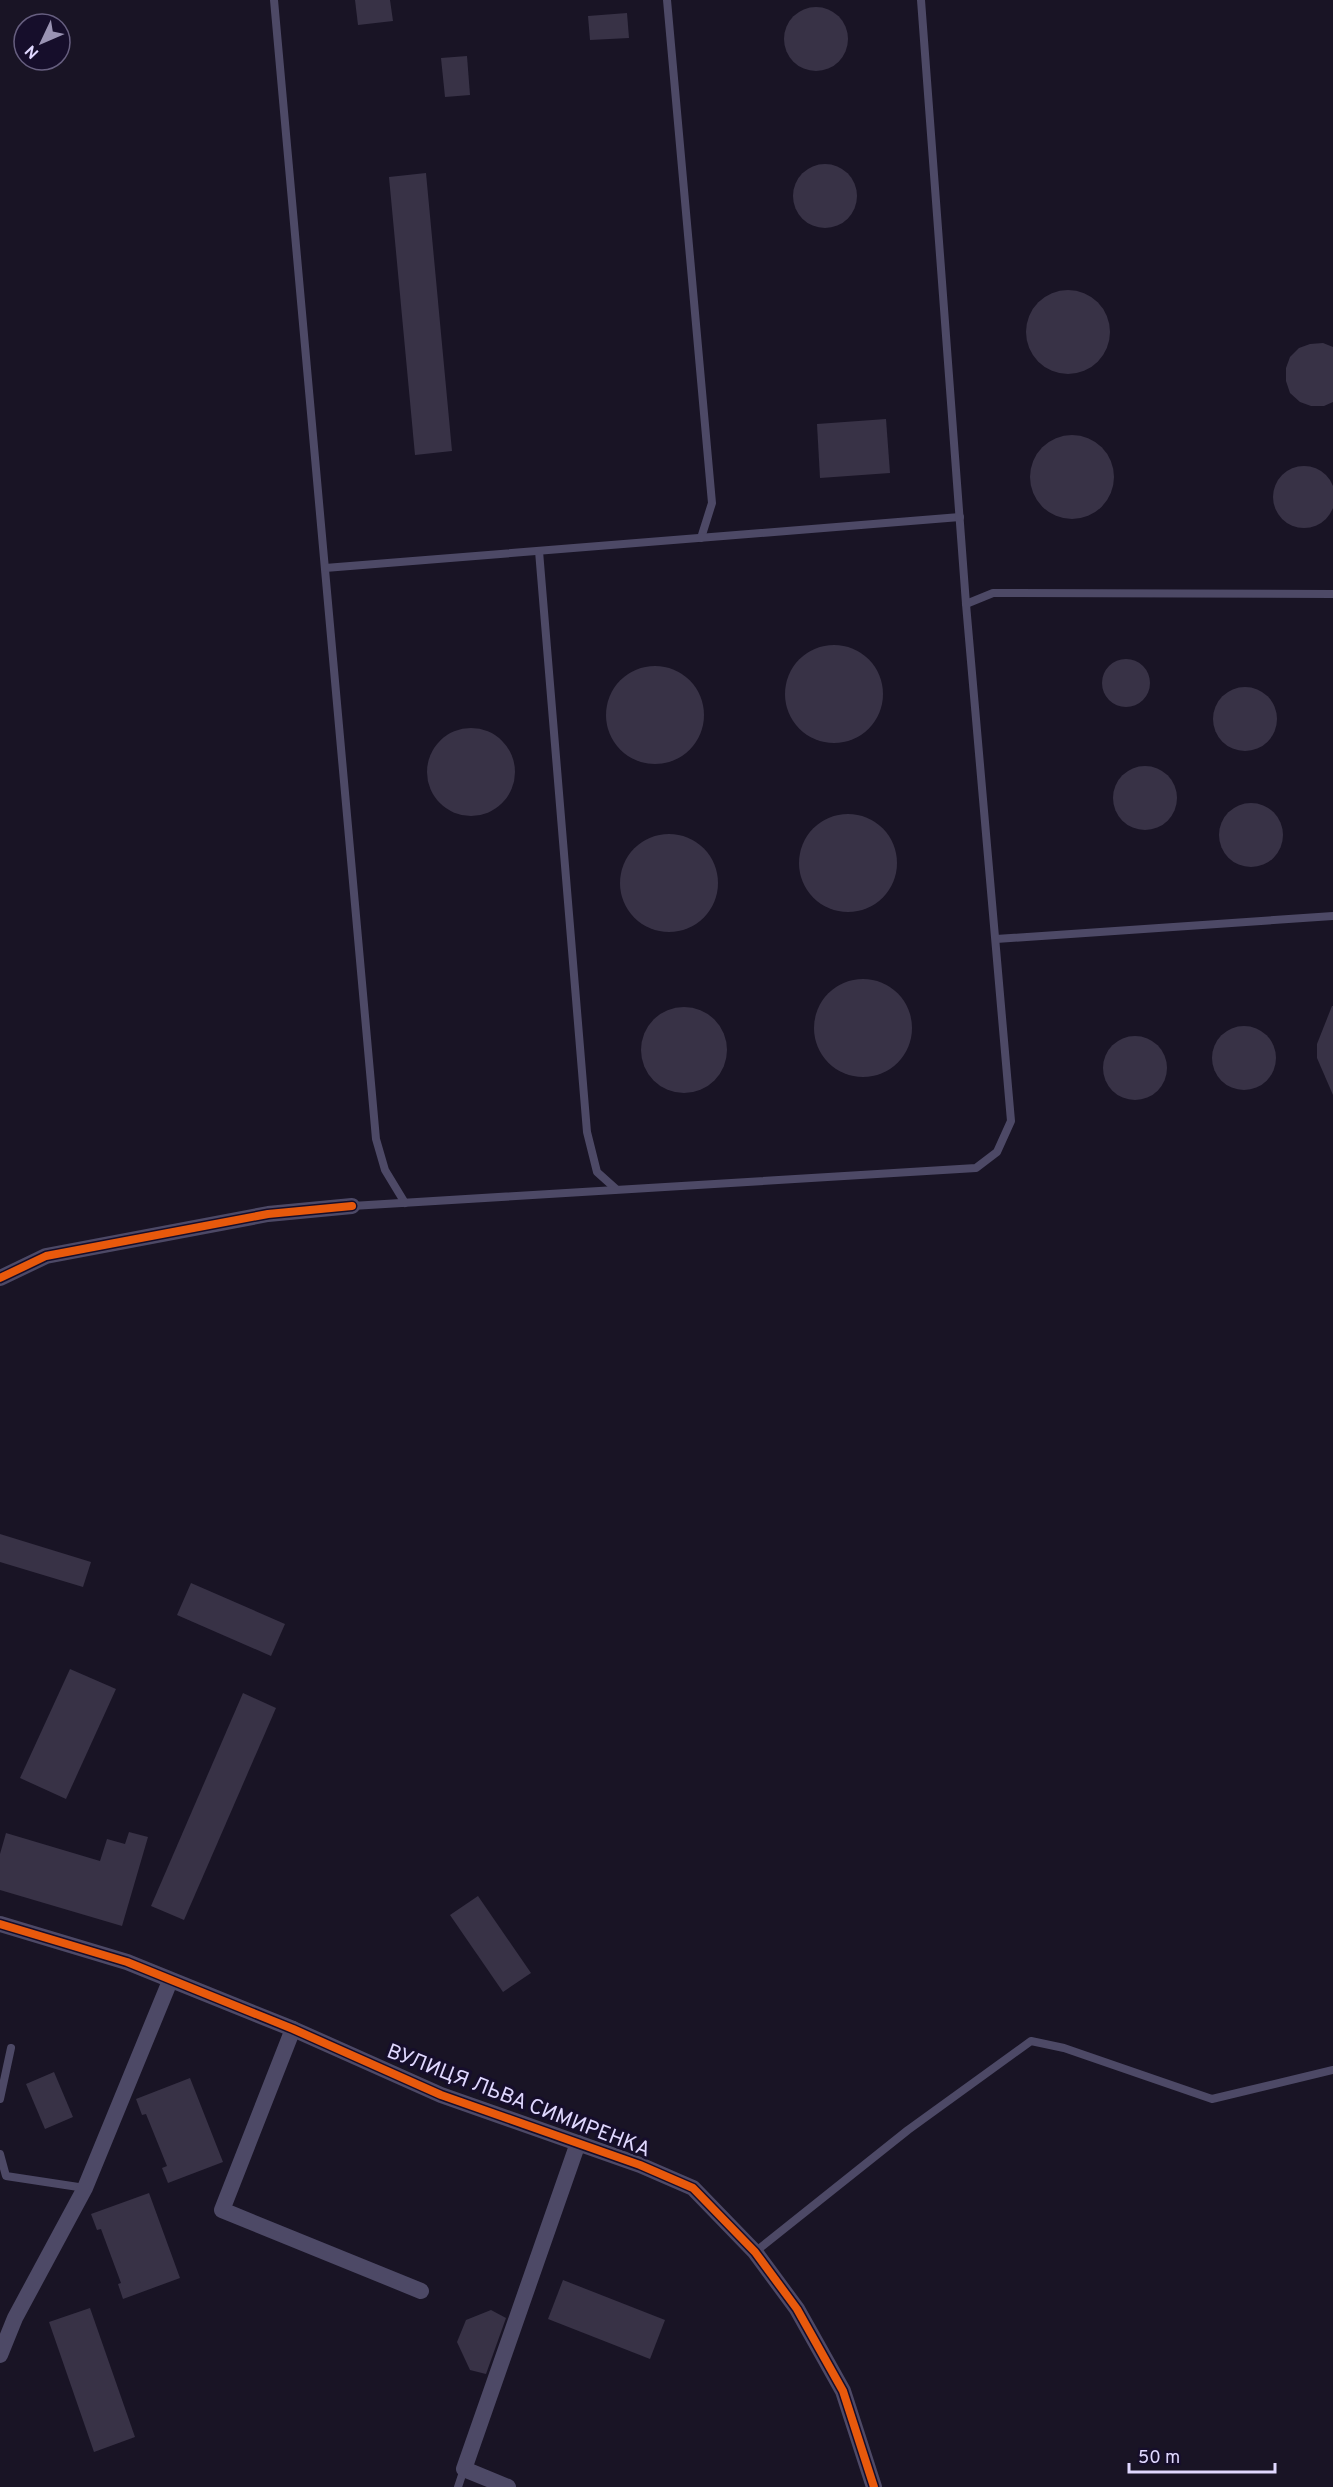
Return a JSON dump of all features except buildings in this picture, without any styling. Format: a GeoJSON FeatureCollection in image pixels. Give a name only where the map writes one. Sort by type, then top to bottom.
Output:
{"type":"FeatureCollection","features":[{"type":"Feature","properties":{"kind":"street"},"geometry":{"type":"LineString","coordinates":[[0,1278],[46,1256],[268,1214],[352,1206]]}},
{"type":"Feature","properties":{"kind":"street","name":"ВУЛИЦЯ ЛЬВА СИМИРЕНКА"},"geometry":{"type":"LineString","coordinates":[[0,1924],[127,1962],[292,2029],[441,2095],[640,2164],[693,2188],[755,2252],[797,2309],[843,2391],[874,2487]]}},
{"type":"Feature","properties":{"kind":"street"},"geometry":{"type":"LineString","coordinates":[[0,2355],[15,2318],[85,2188],[170,1981]]}},
{"type":"Feature","properties":{"kind":"street"},"geometry":{"type":"LineString","coordinates":[[292,2029],[222,2211],[421,2291]]}},
{"type":"Feature","properties":{"kind":"street"},"geometry":{"type":"LineString","coordinates":[[508,2487],[464,2469],[578,2143]]}},
{"type":"Feature","properties":{"kind":"lane"},"geometry":{"type":"LineString","coordinates":[[274,0],[376,1139],[386,1170],[405,1203]]}},
{"type":"Feature","properties":{"kind":"lane"},"geometry":{"type":"LineString","coordinates":[[668,0],[712,502],[700,538]]}},
{"type":"Feature","properties":{"kind":"lane"},"geometry":{"type":"LineString","coordinates":[[352,1206],[976,1168],[997,1152],[1011,1120],[966,604],[921,0]]}},
{"type":"Feature","properties":{"kind":"lane"},"geometry":{"type":"LineString","coordinates":[[325,568],[960,517]]}},
{"type":"Feature","properties":{"kind":"lane"},"geometry":{"type":"LineString","coordinates":[[539,551],[587,1132],[597,1172],[616,1189]]}},
{"type":"Feature","properties":{"kind":"lane"},"geometry":{"type":"LineString","coordinates":[[966,604],[993,593],[1333,594]]}},
{"type":"Feature","properties":{"kind":"lane"},"geometry":{"type":"LineString","coordinates":[[996,939],[1333,916]]}},
{"type":"Feature","properties":{"kind":"lane"},"geometry":{"type":"LineString","coordinates":[[755,2252],[908,2130],[1031,2042],[1064,2048],[1212,2099],[1333,2070]]}},
{"type":"Feature","properties":{"kind":"lane"},"geometry":{"type":"LineString","coordinates":[[0,2099],[11,2048]]}},
{"type":"Feature","properties":{"kind":"lane"},"geometry":{"type":"LineString","coordinates":[[0,2154],[6,2176],[85,2188]]}},
{"type":"Feature","properties":{"kind":"lane"},"geometry":{"type":"LineString","coordinates":[[458,2487],[464,2469]]}},
{"type":"Feature","properties":{"kind":"cycle path"},"geometry":{"type":"LineString","coordinates":[[0,1278],[46,1256],[268,1214],[352,1206]]}},
{"type":"Feature","properties":{"kind":"cycle path"},"geometry":{"type":"LineString","coordinates":[[0,1924],[127,1962],[293,2029],[441,2095],[640,2165],[693,2188],[755,2252],[797,2309],[843,2391],[874,2487]]}}]}
